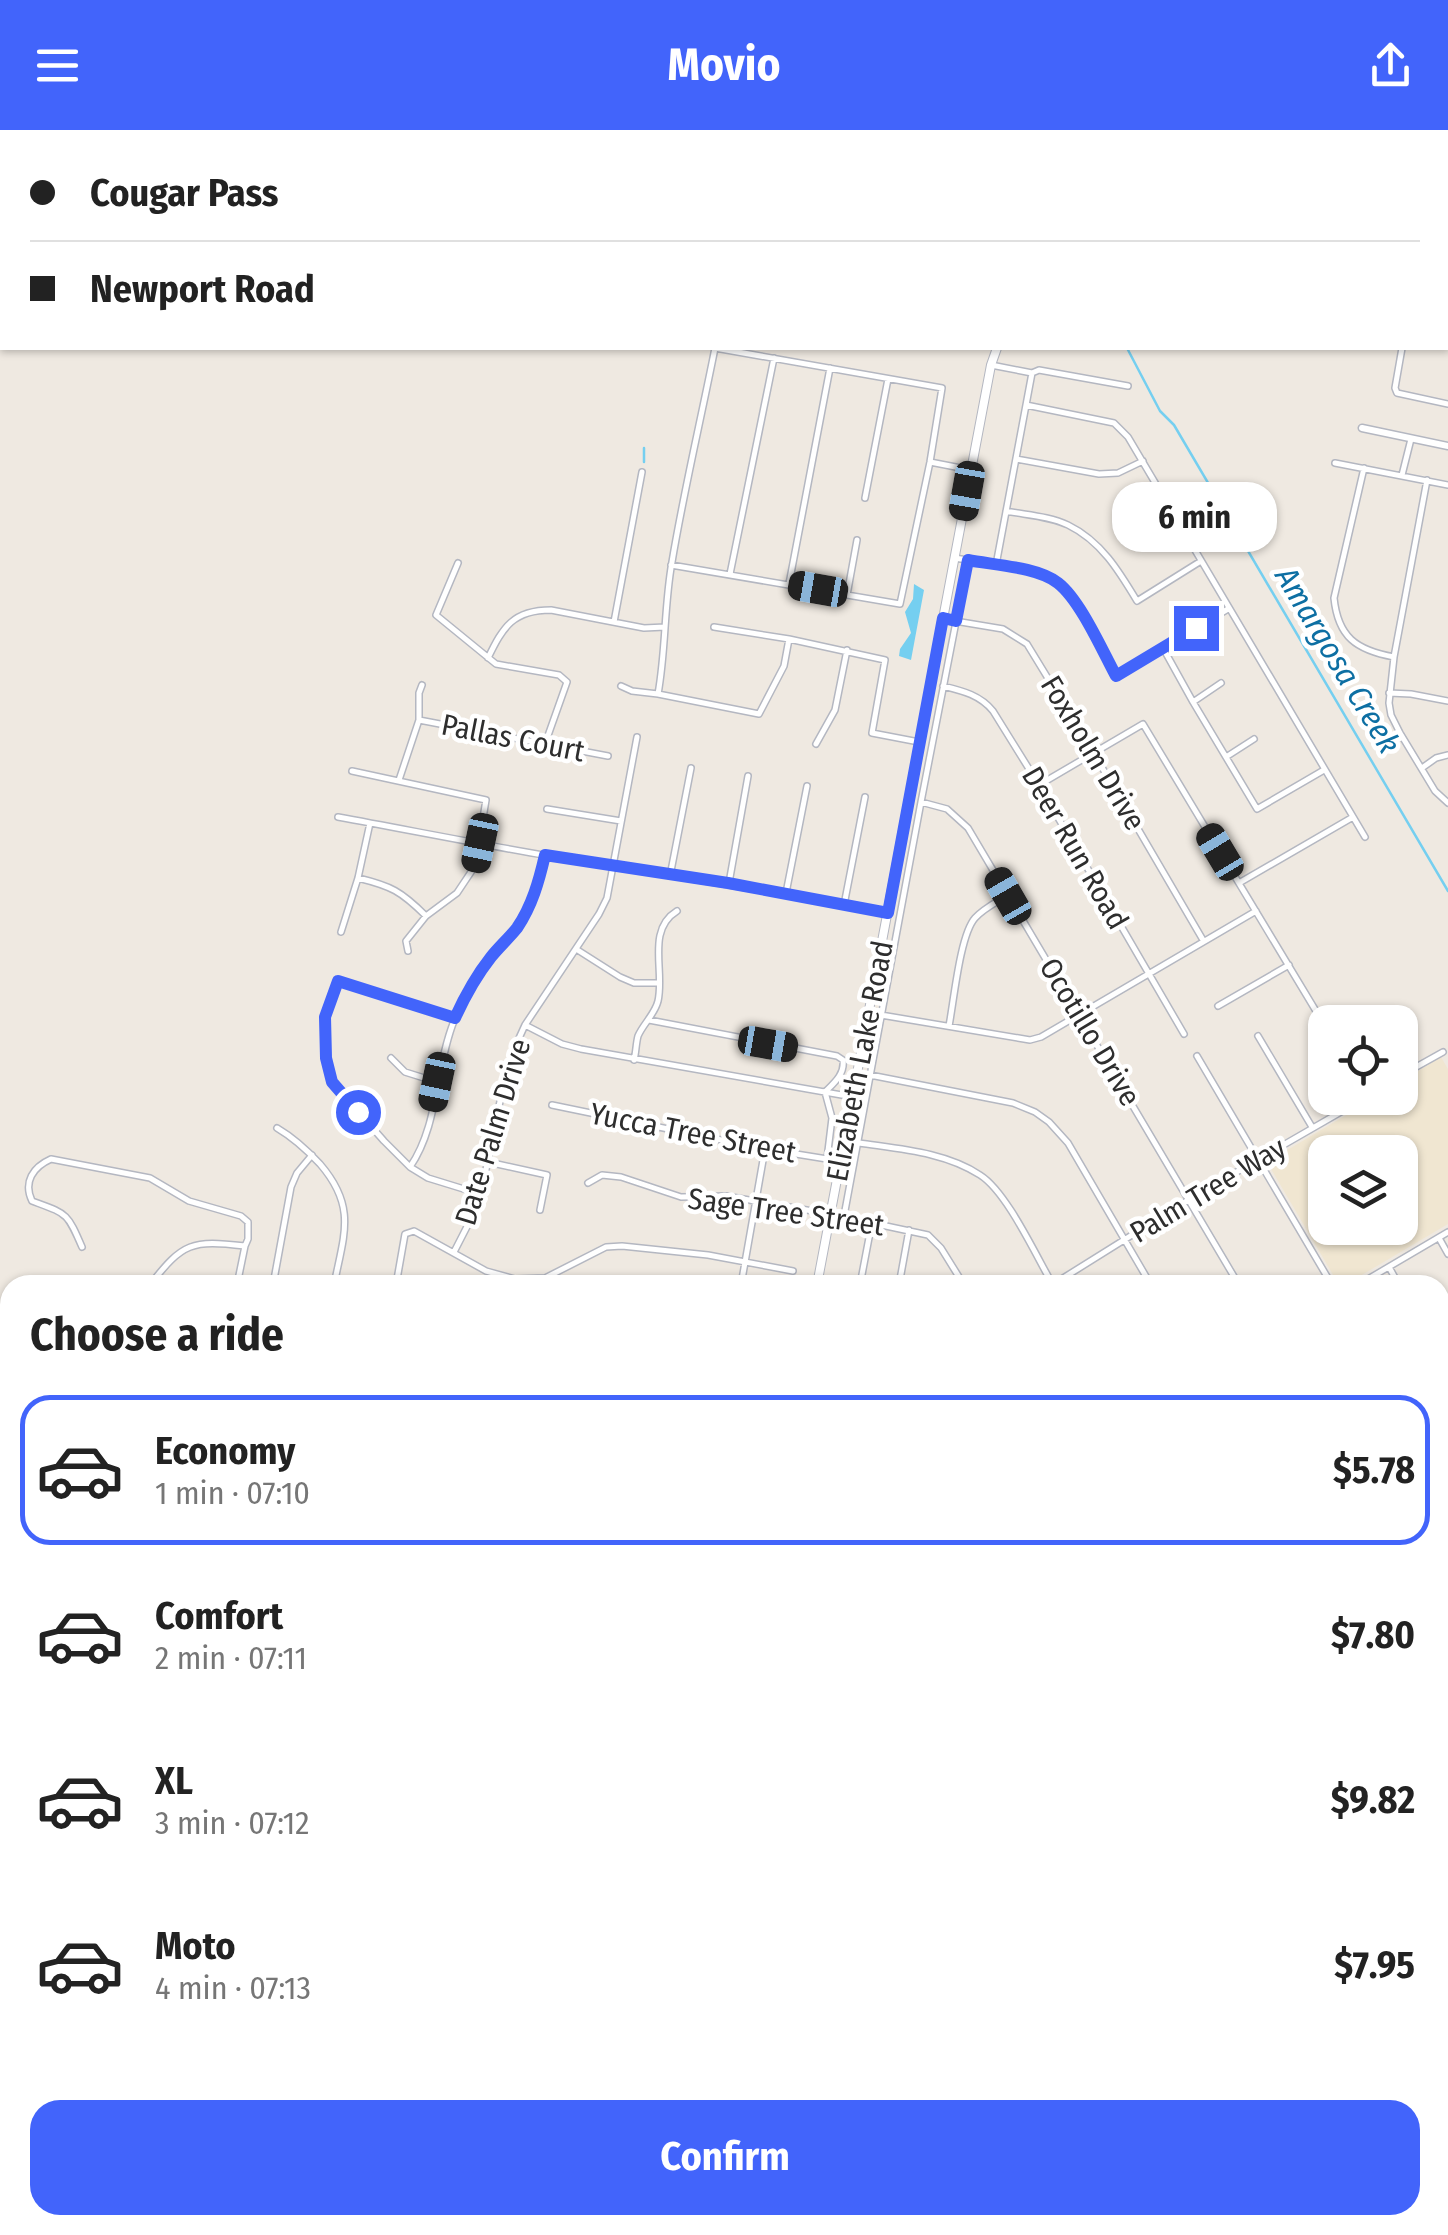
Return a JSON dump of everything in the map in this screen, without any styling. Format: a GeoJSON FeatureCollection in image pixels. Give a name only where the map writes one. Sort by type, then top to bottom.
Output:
{"type":"FeatureCollection","features":[{"type":"Feature","properties":{"kind":"main road","name":"Elizabeth Lake Road"},"geometry":{"type":"LineString","coordinates":[[819,1275],[994,350]]}},
{"type":"Feature","properties":{"kind":"street"},"geometry":{"type":"LineString","coordinates":[[658,694],[671,565],[715,350]]}},
{"type":"Feature","properties":{"kind":"street"},"geometry":{"type":"LineString","coordinates":[[671,565],[900,604],[942,388],[727,350]]}},
{"type":"Feature","properties":{"kind":"street"},"geometry":{"type":"LineString","coordinates":[[1402,350],[1397,393],[1448,402]]}},
{"type":"Feature","properties":{"kind":"street"},"geometry":{"type":"LineString","coordinates":[[730,574],[774,358]]}},
{"type":"Feature","properties":{"kind":"street"},"geometry":{"type":"LineString","coordinates":[[991,365],[1128,386]]}},
{"type":"Feature","properties":{"kind":"street"},"geometry":{"type":"LineString","coordinates":[[789,584],[830,368]]}},
{"type":"Feature","properties":{"kind":"street"},"geometry":{"type":"LineString","coordinates":[[996,565],[1032,373]]}},
{"type":"Feature","properties":{"kind":"street"},"geometry":{"type":"LineString","coordinates":[[865,498],[888,379]]}},
{"type":"Feature","properties":{"kind":"street"},"geometry":{"type":"LineString","coordinates":[[1026,405],[1114,423],[1128,438],[1366,837]]}},
{"type":"Feature","properties":{"kind":"street"},"geometry":{"type":"LineString","coordinates":[[1362,428],[1448,446]]}},
{"type":"Feature","properties":{"kind":"street"},"geometry":{"type":"LineString","coordinates":[[1402,475],[1411,438]]}},
{"type":"Feature","properties":{"kind":"street"},"geometry":{"type":"LineString","coordinates":[[1016,459],[1099,474],[1118,472],[1143,461]]}},
{"type":"Feature","properties":{"kind":"street"},"geometry":{"type":"LineString","coordinates":[[930,462],[971,470]]}},
{"type":"Feature","properties":{"kind":"street"},"geometry":{"type":"LineString","coordinates":[[1335,463],[1448,485]]}},
{"type":"Feature","properties":{"kind":"street"},"geometry":{"type":"LineString","coordinates":[[1364,468],[1334,598],[1336,614],[1342,630],[1367,651],[1394,657]]}},
{"type":"Feature","properties":{"kind":"street"},"geometry":{"type":"LineString","coordinates":[[614,622],[642,472]]}},
{"type":"Feature","properties":{"kind":"street"},"geometry":{"type":"LineString","coordinates":[[1427,480],[1389,692],[1391,715],[1435,791],[1448,803]]}},
{"type":"Feature","properties":{"kind":"street"},"geometry":{"type":"LineString","coordinates":[[1006,511],[1068,525],[1115,563],[1137,601],[1202,562]]}},
{"type":"Feature","properties":{"kind":"street"},"geometry":{"type":"LineString","coordinates":[[1144,525],[1172,512]]}},
{"type":"Feature","properties":{"kind":"street"},"geometry":{"type":"LineString","coordinates":[[847,594],[857,540]]}},
{"type":"Feature","properties":{"kind":"street"},"geometry":{"type":"LineString","coordinates":[[955,558],[1033,572],[1056,582],[1071,597],[1116,676],[1230,608]]}},
{"type":"Feature","properties":{"kind":"street"},"geometry":{"type":"LineString","coordinates":[[844,1216],[968,560]]}},
{"type":"Feature","properties":{"kind":"street"},"geometry":{"type":"LineString","coordinates":[[458,563],[436,615],[496,664],[559,675],[567,682],[544,744]]}},
{"type":"Feature","properties":{"kind":"street"},"geometry":{"type":"LineString","coordinates":[[488,658],[509,622],[538,610],[665,628]]}},
{"type":"Feature","properties":{"kind":"street","name":"Foxholm Drive"},"geometry":{"type":"LineString","coordinates":[[943,618],[1003,630],[1028,644],[1203,940]]}},
{"type":"Feature","properties":{"kind":"street"},"geometry":{"type":"LineString","coordinates":[[714,626],[885,660],[872,734],[920,742]]}},
{"type":"Feature","properties":{"kind":"street"},"geometry":{"type":"LineString","coordinates":[[621,686],[759,714],[784,666],[789,638]]}},
{"type":"Feature","properties":{"kind":"street"},"geometry":{"type":"LineString","coordinates":[[1163,648],[1257,809],[1324,770]]}},
{"type":"Feature","properties":{"kind":"street"},"geometry":{"type":"LineString","coordinates":[[816,744],[836,710],[847,650]]}},
{"type":"Feature","properties":{"kind":"street"},"geometry":{"type":"LineString","coordinates":[[1193,702],[1221,683]]}},
{"type":"Feature","properties":{"kind":"street"},"geometry":{"type":"LineString","coordinates":[[398,780],[419,720],[418,693],[422,685]]}},
{"type":"Feature","properties":{"kind":"street","name":"Deer Run Road"},"geometry":{"type":"LineString","coordinates":[[943,686],[985,701],[1039,785],[1184,1034]]}},
{"type":"Feature","properties":{"kind":"street"},"geometry":{"type":"LineString","coordinates":[[1389,692],[1448,701]]}},
{"type":"Feature","properties":{"kind":"street","name":"Pallas Court"},"geometry":{"type":"LineString","coordinates":[[419,720],[608,756]]}},
{"type":"Feature","properties":{"kind":"street"},"geometry":{"type":"LineString","coordinates":[[1039,785],[1143,724],[1313,1005]]}},
{"type":"Feature","properties":{"kind":"street","name":"Date Palm Drive"},"geometry":{"type":"LineString","coordinates":[[454,1252],[481,1194],[505,1077],[525,1025],[606,898],[637,737]]}},
{"type":"Feature","properties":{"kind":"street"},"geometry":{"type":"LineString","coordinates":[[1226,757],[1254,739]]}},
{"type":"Feature","properties":{"kind":"street"},"geometry":{"type":"LineString","coordinates":[[1422,768],[1448,755]]}},
{"type":"Feature","properties":{"kind":"street"},"geometry":{"type":"LineString","coordinates":[[670,876],[691,768]]}},
{"type":"Feature","properties":{"kind":"street"},"geometry":{"type":"LineString","coordinates":[[352,771],[486,800],[475,866],[457,894],[426,916],[406,941],[408,951]]}},
{"type":"Feature","properties":{"kind":"street"},"geometry":{"type":"LineString","coordinates":[[728,883],[748,776]]}},
{"type":"Feature","properties":{"kind":"street"},"geometry":{"type":"LineString","coordinates":[[786,893],[807,786]]}},
{"type":"Feature","properties":{"kind":"street"},"geometry":{"type":"LineString","coordinates":[[844,904],[864,797]]}},
{"type":"Feature","properties":{"kind":"street","name":"Ocotillo Drive"},"geometry":{"type":"LineString","coordinates":[[920,802],[947,810],[968,828],[1233,1275]]}},
{"type":"Feature","properties":{"kind":"street"},"geometry":{"type":"LineString","coordinates":[[547,809],[622,822]]}},
{"type":"Feature","properties":{"kind":"street"},"geometry":{"type":"LineString","coordinates":[[338,817],[888,913]]}},
{"type":"Feature","properties":{"kind":"street"},"geometry":{"type":"LineString","coordinates":[[1239,884],[1353,817]]}},
{"type":"Feature","properties":{"kind":"street"},"geometry":{"type":"LineString","coordinates":[[341,932],[370,823]]}},
{"type":"Feature","properties":{"kind":"street"},"geometry":{"type":"LineString","coordinates":[[410,1166],[426,1138],[445,1045],[455,1018],[470,986],[525,914],[545,855]]}},
{"type":"Feature","properties":{"kind":"street"},"geometry":{"type":"LineString","coordinates":[[358,878],[404,894],[426,916]]}},
{"type":"Feature","properties":{"kind":"street"},"geometry":{"type":"LineString","coordinates":[[949,1027],[972,921],[982,910],[1008,896]]}},
{"type":"Feature","properties":{"kind":"street"},"geometry":{"type":"LineString","coordinates":[[869,1013],[1030,1040],[1042,1037],[1256,910]]}},
{"type":"Feature","properties":{"kind":"street"},"geometry":{"type":"LineString","coordinates":[[634,1060],[638,1036],[658,1003],[658,942],[666,918],[677,911]]}},
{"type":"Feature","properties":{"kind":"street"},"geometry":{"type":"LineString","coordinates":[[576,949],[620,977],[660,983]]}},
{"type":"Feature","properties":{"kind":"street"},"geometry":{"type":"LineString","coordinates":[[1218,1006],[1289,965]]}},
{"type":"Feature","properties":{"kind":"street"},"geometry":{"type":"LineString","coordinates":[[455,1018],[338,981],[325,1017],[326,1058],[332,1082],[410,1166],[428,1178],[481,1194]]}},
{"type":"Feature","properties":{"kind":"street"},"geometry":{"type":"LineString","coordinates":[[649,1020],[837,1056],[843,1060],[844,1068],[825,1092]]}},
{"type":"Feature","properties":{"kind":"street"},"geometry":{"type":"LineString","coordinates":[[525,1025],[562,1044],[634,1060],[854,1098]]}},
{"type":"Feature","properties":{"kind":"street"},"geometry":{"type":"LineString","coordinates":[[1258,1036],[1312,1127]]}},
{"type":"Feature","properties":{"kind":"street"},"geometry":{"type":"LineString","coordinates":[[1418,1066],[1443,1052]]}},
{"type":"Feature","properties":{"kind":"street"},"geometry":{"type":"LineString","coordinates":[[1196,1056],[1326,1275]]}},
{"type":"Feature","properties":{"kind":"street"},"geometry":{"type":"LineString","coordinates":[[391,1058],[405,1072],[437,1082]]}},
{"type":"Feature","properties":{"kind":"street"},"geometry":{"type":"LineString","coordinates":[[870,1075],[1013,1103],[1035,1112],[1068,1143],[1145,1275]]}},
{"type":"Feature","properties":{"kind":"street","name":"Yucca Tree Street"},"geometry":{"type":"LineString","coordinates":[[552,1105],[827,1159],[832,1118],[825,1092]]}},
{"type":"Feature","properties":{"kind":"street","name":"Palm Tree Way"},"geometry":{"type":"LineString","coordinates":[[1069,1275],[1334,1115]]}},
{"type":"Feature","properties":{"kind":"street"},"geometry":{"type":"LineString","coordinates":[[277,1128],[296,1138],[312,1155],[334,1180],[342,1198],[345,1220],[336,1275]]}},
{"type":"Feature","properties":{"kind":"street"},"geometry":{"type":"LineString","coordinates":[[859,1143],[924,1154],[982,1176],[1013,1215],[1047,1275]]}},
{"type":"Feature","properties":{"kind":"street"},"geometry":{"type":"LineString","coordinates":[[743,1275],[766,1149]]}},
{"type":"Feature","properties":{"kind":"street"},"geometry":{"type":"LineString","coordinates":[[275,1275],[291,1187],[312,1155]]}},
{"type":"Feature","properties":{"kind":"street"},"geometry":{"type":"LineString","coordinates":[[82,1247],[70,1218],[62,1211],[32,1201],[28,1192],[30,1176],[51,1159],[150,1178],[188,1201],[241,1216],[248,1222],[248,1240],[239,1275]]}},
{"type":"Feature","properties":{"kind":"street"},"geometry":{"type":"LineString","coordinates":[[488,1162],[547,1174],[540,1210]]}},
{"type":"Feature","properties":{"kind":"street","name":"Sage Tree Street"},"geometry":{"type":"LineString","coordinates":[[588,1183],[602,1175],[621,1177],[682,1197],[726,1196],[909,1230],[928,1235],[958,1275]]}},
{"type":"Feature","properties":{"kind":"street"},"geometry":{"type":"LineString","coordinates":[[862,1275],[872,1222]]}},
{"type":"Feature","properties":{"kind":"street"},"geometry":{"type":"LineString","coordinates":[[901,1275],[909,1230]]}},
{"type":"Feature","properties":{"kind":"street"},"geometry":{"type":"LineString","coordinates":[[398,1275],[404,1234],[414,1231],[496,1275]]}},
{"type":"Feature","properties":{"kind":"street"},"geometry":{"type":"LineString","coordinates":[[1375,1275],[1448,1232]]}},
{"type":"Feature","properties":{"kind":"street"},"geometry":{"type":"LineString","coordinates":[[1439,1238],[1448,1254]]}},
{"type":"Feature","properties":{"kind":"street"},"geometry":{"type":"LineString","coordinates":[[159,1275],[180,1251],[195,1244],[245,1246]]}},
{"type":"Feature","properties":{"kind":"street"},"geometry":{"type":"LineString","coordinates":[[550,1275],[606,1247],[622,1246],[793,1271]]}},
{"type":"Feature","properties":{"kind":"street"},"geometry":{"type":"LineString","coordinates":[[1389,1267],[1393,1275]]}},
{"type":"Feature","properties":{"kind":"shaded area"},"geometry":{"type":"Polygon","coordinates":[[[1441,1057],[1448,1069],[1448,1224],[1418,1242],[1418,1135],[1313,1135],[1346,1115],[1418,1115],[1418,1071],[1441,1057]]]}},
{"type":"Feature","properties":{"kind":"shaded area"},"geometry":{"type":"Polygon","coordinates":[[[1308,1138],[1308,1232],[1267,1162],[1308,1138]]]}},
{"type":"Feature","properties":{"kind":"shaded area"},"geometry":{"type":"Polygon","coordinates":[[[1316,1245],[1413,1245],[1362,1275],[1333,1275],[1316,1245]]]}},
{"type":"Feature","properties":{"kind":"water"},"geometry":{"type":"Polygon","coordinates":[[[914,584],[924,590],[911,660],[899,656],[911,633],[905,612],[913,599],[914,584]]]}},
{"type":"Feature","properties":{"kind":"waterway","name":"Amargosa Creek"},"geometry":{"type":"LineString","coordinates":[[1128,350],[1160,411],[1174,425],[1448,891]]}},
{"type":"Feature","properties":{"kind":"waterway"},"geometry":{"type":"LineString","coordinates":[[644,448],[644,462]]}},
{"type":"Feature","properties":{"kind":"route"},"geometry":{"type":"LineString","coordinates":[[358,1112],[332,1082],[326,1058],[325,1017],[338,981],[455,1018],[470,986],[525,914],[545,855],[888,913],[943,618],[956,621],[968,560],[1033,572],[1056,582],[1071,597],[1116,676],[1196,628]]}}]}
